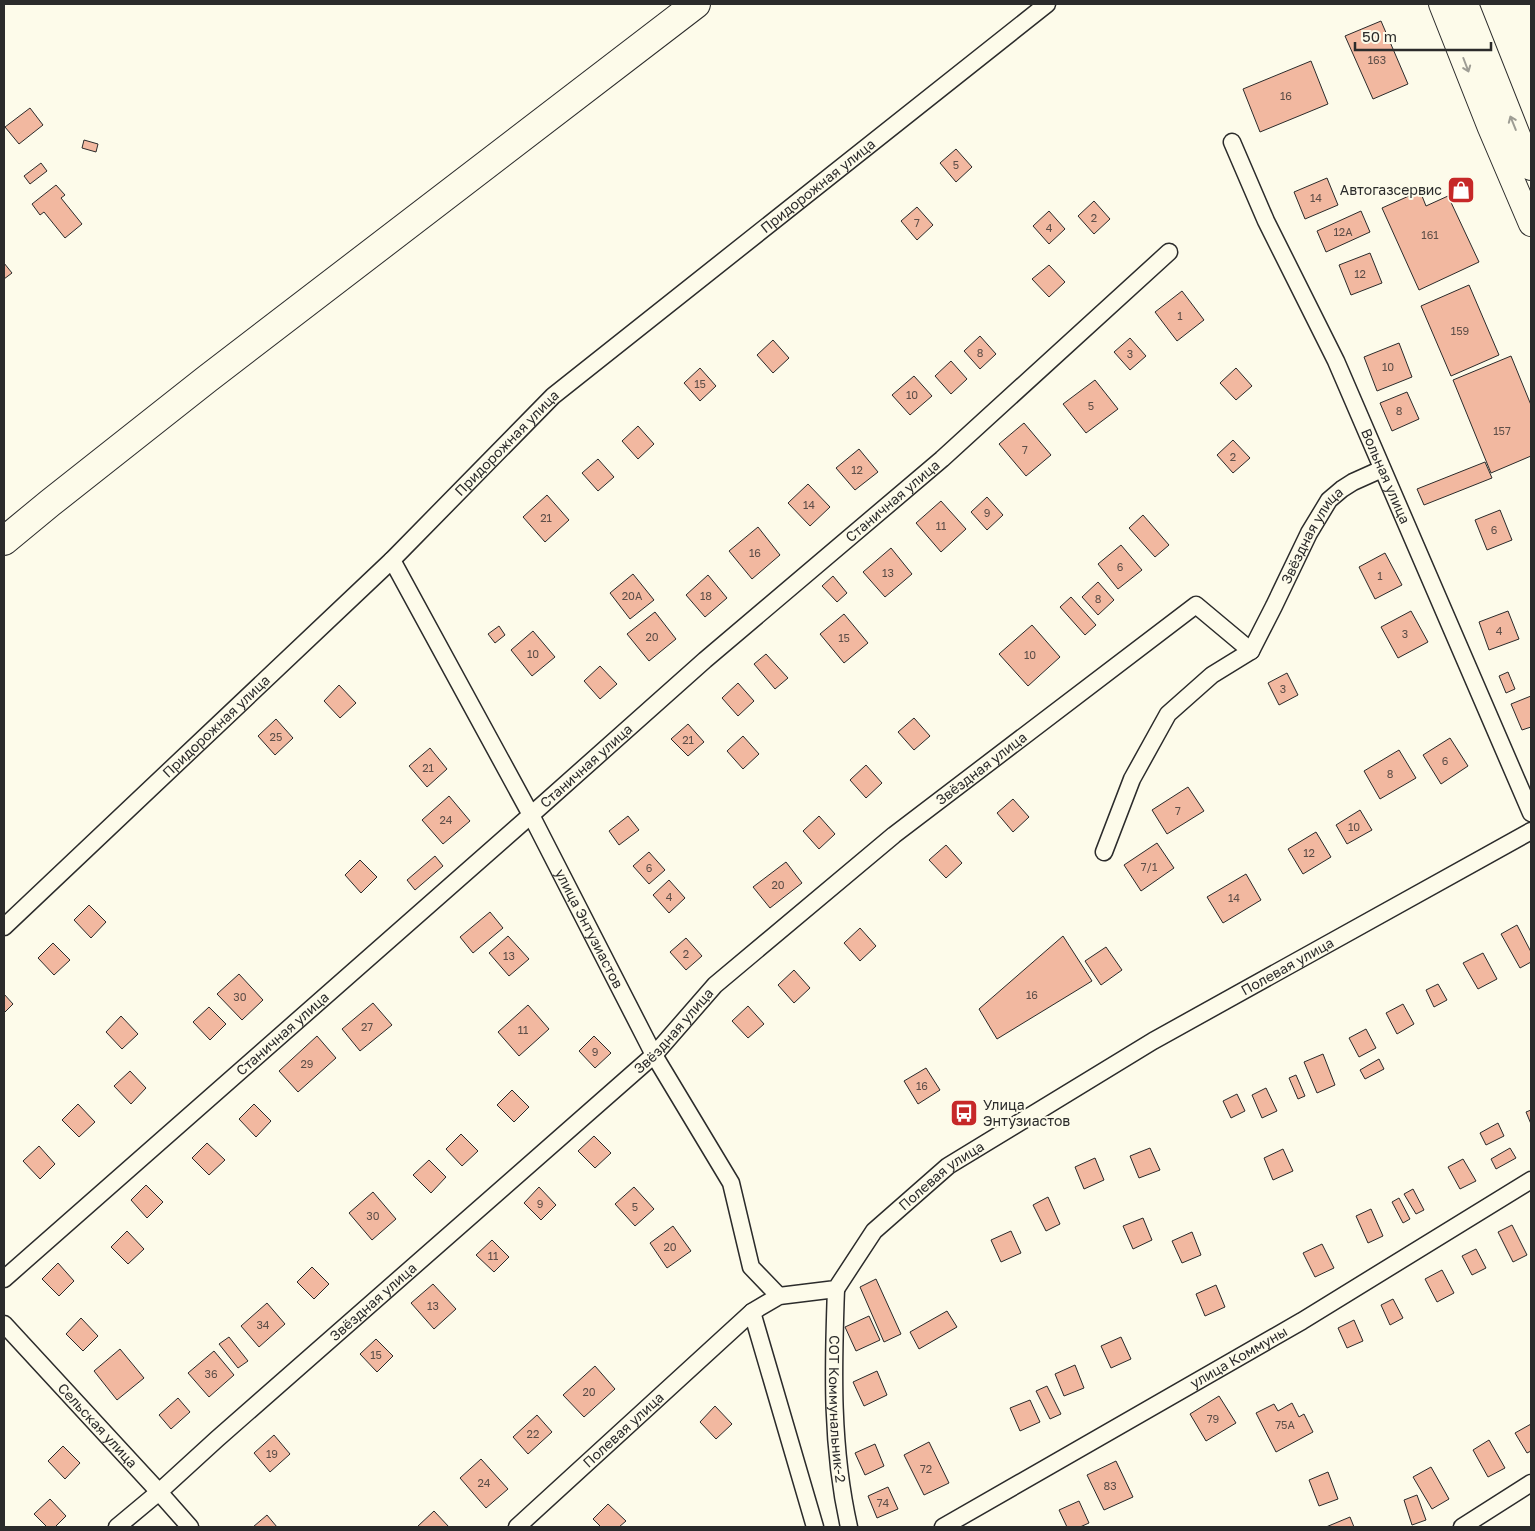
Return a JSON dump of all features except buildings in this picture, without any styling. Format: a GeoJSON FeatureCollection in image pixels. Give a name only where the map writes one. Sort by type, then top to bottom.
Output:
{"type":"FeatureCollection","features":[{"type":"Feature","properties":{"kind":"highway"},"geometry":{"type":"LineString","coordinates":[[4,526],[203,366],[676,4]]}},
{"type":"Feature","properties":{"kind":"highway"},"geometry":{"type":"LineString","coordinates":[[4,541],[50,502],[207,379],[696,4]]}},
{"type":"Feature","properties":{"kind":"main road"},"geometry":{"type":"LineString","coordinates":[[1442,4],[1490,128],[1531,224]]}},
{"type":"Feature","properties":{"kind":"main road"},"geometry":{"type":"LineString","coordinates":[[1466,4],[1531,168]]}},
{"type":"Feature","properties":{"kind":"street","name":"Придорожная улица"},"geometry":{"type":"LineString","coordinates":[[4,927],[392,560],[553,396],[1048,4]]}},
{"type":"Feature","properties":{"kind":"street","name":"Вольная улица"},"geometry":{"type":"LineString","coordinates":[[1232,142],[1266,221],[1336,362],[1531,813]]}},
{"type":"Feature","properties":{"kind":"street","name":"Станичная улица"},"geometry":{"type":"LineString","coordinates":[[4,1278],[705,660],[942,459],[1169,252]]}},
{"type":"Feature","properties":{"kind":"street","name":"Звёздная улица"},"geometry":{"type":"LineString","coordinates":[[1104,852],[1132,779],[1168,714],[1212,675],[1250,650],[1274,606],[1309,533],[1329,500],[1353,482],[1382,469]]}},
{"type":"Feature","properties":{"kind":"street","name":"улица Энтузиастов"},"geometry":{"type":"LineString","coordinates":[[392,560],[531,815],[654,1055],[731,1183],[751,1267],[779,1296]]}},
{"type":"Feature","properties":{"kind":"street","name":"Звёздная улица"},"geometry":{"type":"LineString","coordinates":[[117,1527],[654,1055],[715,985],[894,835],[1196,605],[1250,650]]}},
{"type":"Feature","properties":{"kind":"street","name":"Полевая улица"},"geometry":{"type":"LineString","coordinates":[[516,1527],[752,1312],[779,1296],[836,1288],[874,1231],[948,1166],[1153,1041],[1531,831]]}},
{"type":"Feature","properties":{"kind":"street","name":"улица Коммуны"},"geometry":{"type":"LineString","coordinates":[[943,1527],[1302,1322],[1531,1180]]}},
{"type":"Feature","properties":{"kind":"street","name":"СОТ Коммунальник-2"},"geometry":{"type":"LineString","coordinates":[[836,1288],[834,1423],[843,1502],[849,1527]]}},
{"type":"Feature","properties":{"kind":"street"},"geometry":{"type":"LineString","coordinates":[[752,1312],[816,1527]]}},
{"type":"Feature","properties":{"kind":"street","name":"Сельская улица"},"geometry":{"type":"LineString","coordinates":[[4,1324],[190,1527]]}},
{"type":"Feature","properties":{"kind":"street"},"geometry":{"type":"LineString","coordinates":[[1462,1527],[1531,1483]]}},
{"type":"Feature","properties":{"kind":"place","name":"Автогазсервис"},"geometry":{"type":"Point","coordinates":[1461,190]}},
{"type":"Feature","properties":{"kind":"place","name":"Улица Энтузиастов"},"geometry":{"type":"Point","coordinates":[964,1113]}}]}
